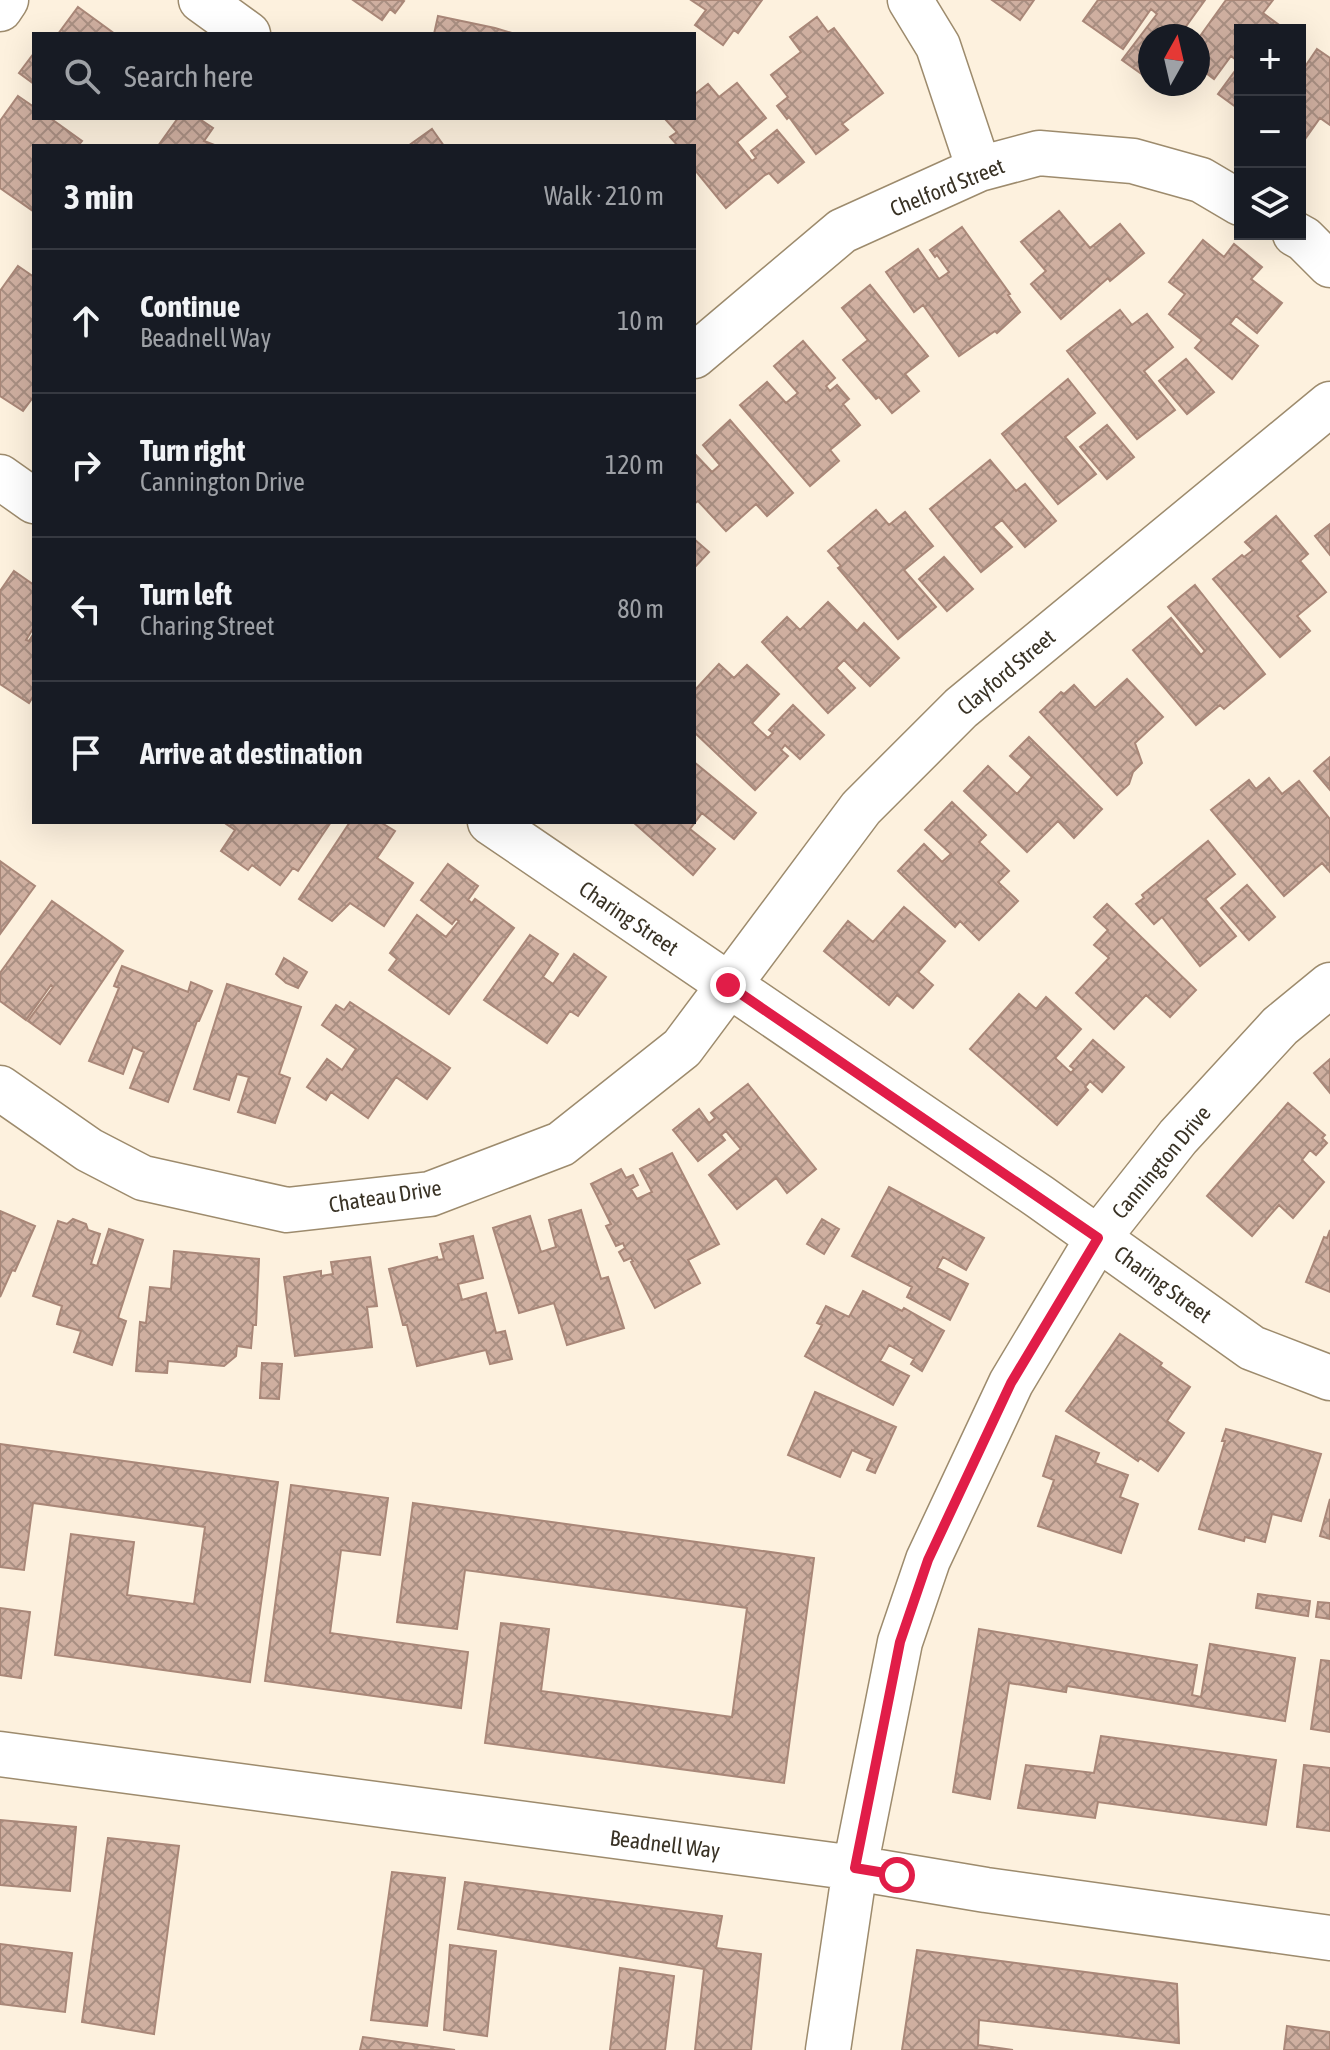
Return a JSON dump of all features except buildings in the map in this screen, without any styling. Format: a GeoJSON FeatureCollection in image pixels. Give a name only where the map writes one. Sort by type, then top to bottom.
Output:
{"type":"FeatureCollection","features":[{"type":"Feature","properties":{"kind":"street"},"geometry":{"type":"LineString","coordinates":[[0,9],[6,0]]}},
{"type":"Feature","properties":{"kind":"street"},"geometry":{"type":"LineString","coordinates":[[201,0],[245,32]]}},
{"type":"Feature","properties":{"kind":"street"},"geometry":{"type":"LineString","coordinates":[[910,0],[938,46],[979,169]]}},
{"type":"Feature","properties":{"kind":"street","name":"Chelford Street"},"geometry":{"type":"LineString","coordinates":[[696,354],[842,231],[979,169],[1039,153],[1133,161],[1201,180],[1234,199]]}},
{"type":"Feature","properties":{"kind":"street"},"geometry":{"type":"LineString","coordinates":[[1305,240],[1330,265]]}},
{"type":"Feature","properties":{"kind":"street","name":"Clayford Street"},"geometry":{"type":"LineString","coordinates":[[728,985],[861,808],[961,708],[1330,404]]}},
{"type":"Feature","properties":{"kind":"street"},"geometry":{"type":"LineString","coordinates":[[0,477],[32,500]]}},
{"type":"Feature","properties":{"kind":"street","name":"Charing Street"},"geometry":{"type":"LineString","coordinates":[[493,824],[1098,1238],[1252,1348],[1330,1378]]}},
{"type":"Feature","properties":{"kind":"street","name":"Chateau Drive"},"geometry":{"type":"LineString","coordinates":[[0,1088],[89,1150],[143,1178],[287,1210],[430,1194],[561,1144],[682,1048],[728,985]]}},
{"type":"Feature","properties":{"kind":"street","name":"Cannington Drive"},"geometry":{"type":"LineString","coordinates":[[828,2050],[855,1868],[900,1642],[928,1560],[1011,1383],[1098,1238],[1178,1137],[1280,1026],[1330,985]]}},
{"type":"Feature","properties":{"kind":"street","name":"Beadnell Way"},"geometry":{"type":"LineString","coordinates":[[0,1754],[855,1868],[986,1890],[1330,1938]]}},
{"type":"Feature","properties":{"kind":"route"},"geometry":{"type":"LineString","coordinates":[[728,985],[1098,1238],[1011,1383],[928,1560],[900,1642],[855,1868],[897,1875]]}}]}
